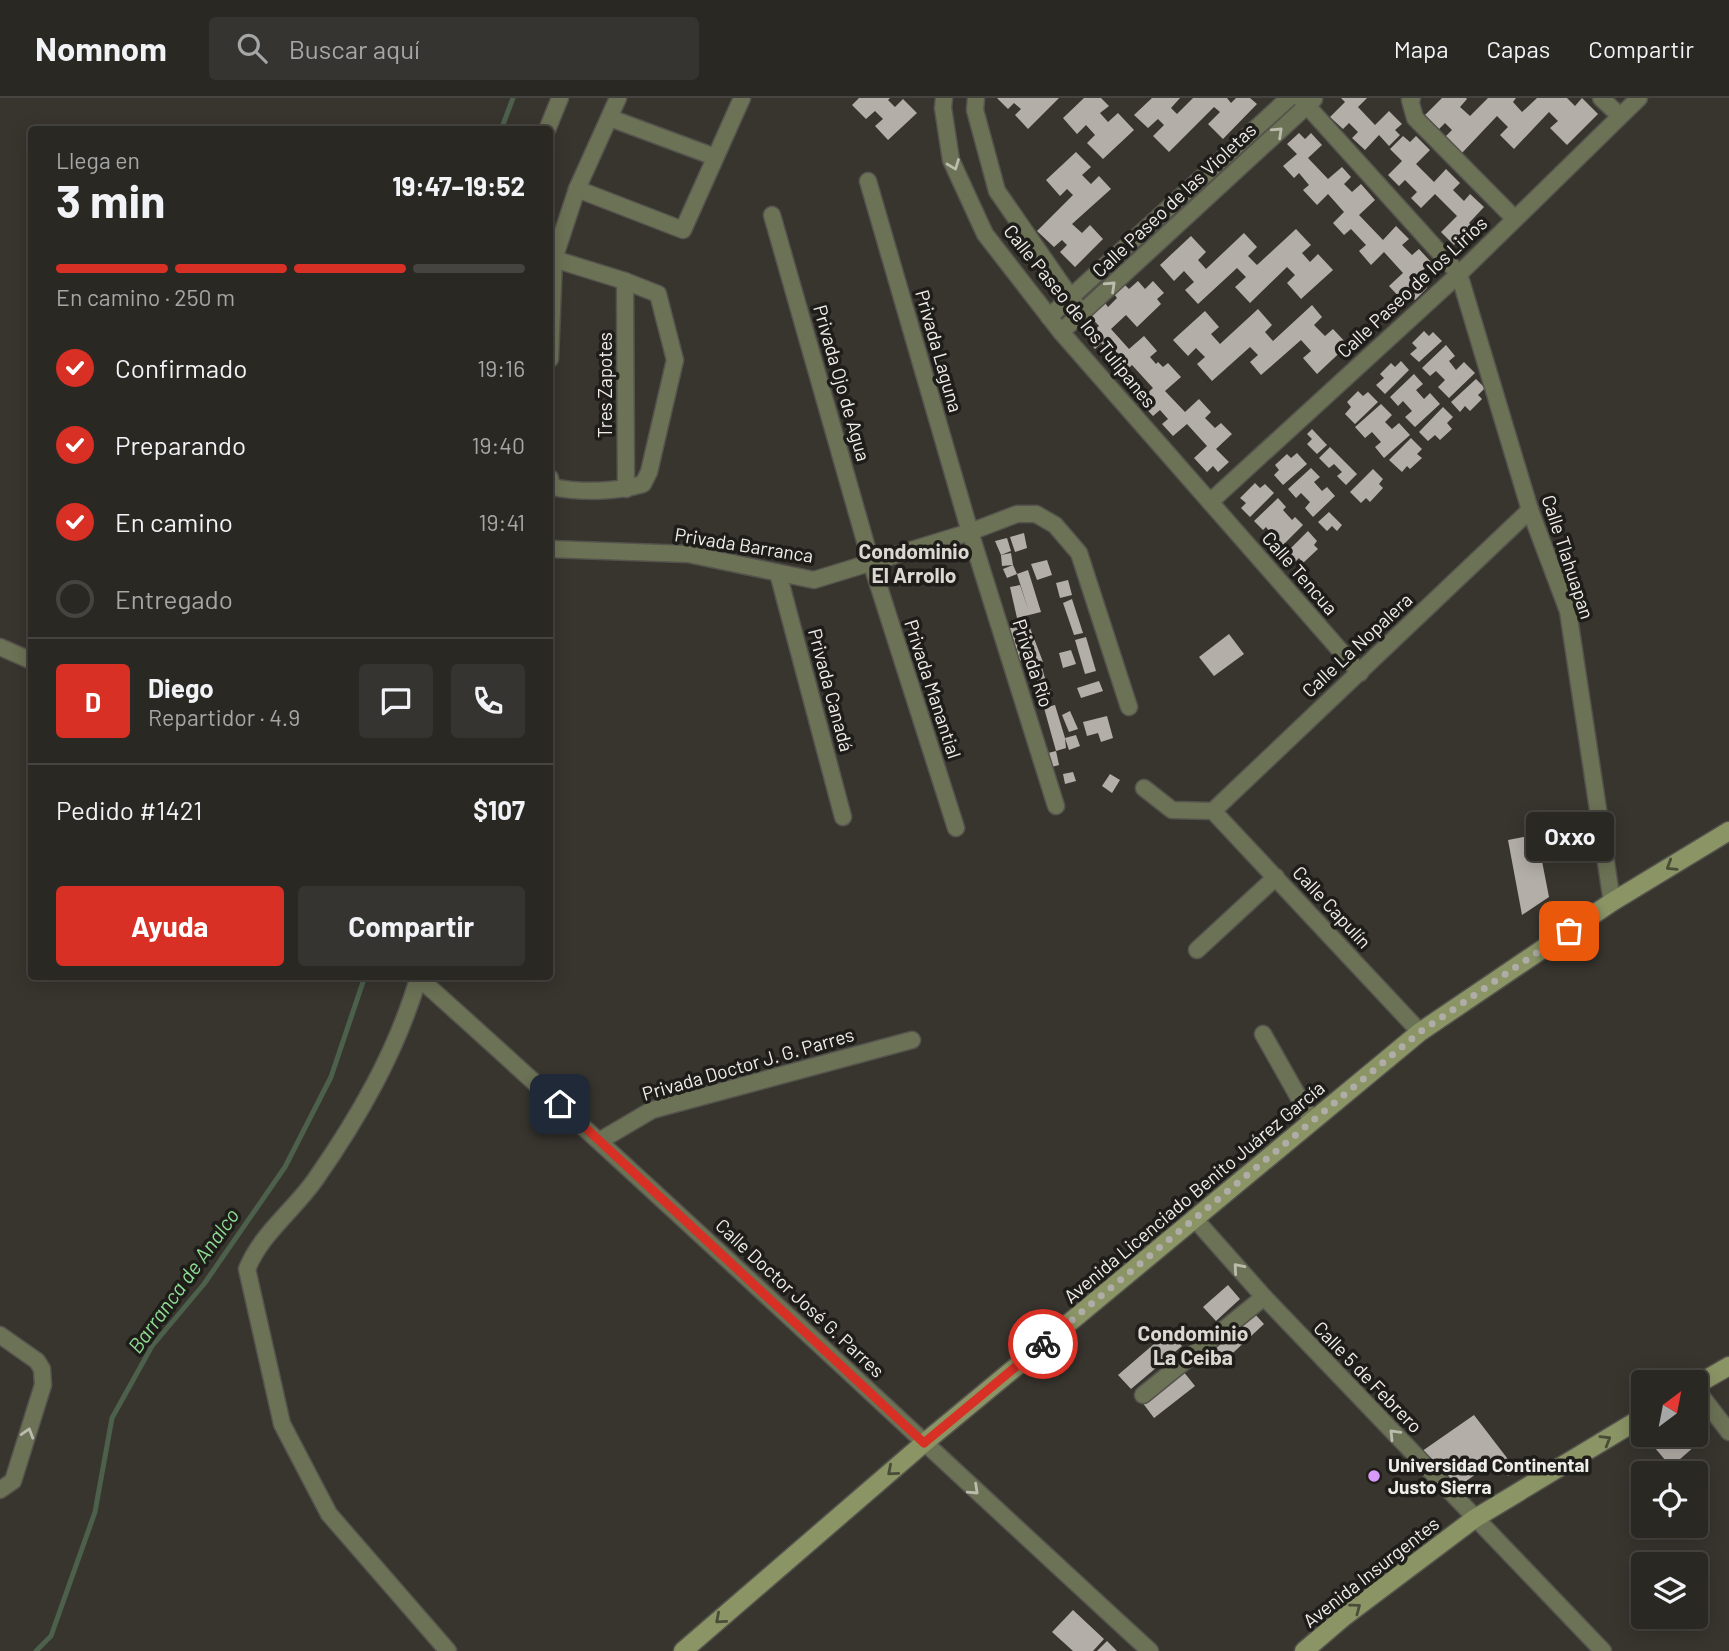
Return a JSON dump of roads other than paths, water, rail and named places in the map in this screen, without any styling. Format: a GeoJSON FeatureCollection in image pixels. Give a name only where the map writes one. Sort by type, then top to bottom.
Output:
{"type":"FeatureCollection","features":[{"type":"Feature","properties":{"kind":"main road","name":"Avenida Licenciado Benito Juárez García"},"geometry":{"type":"LineString","coordinates":[[683,1651],[924,1443],[1420,1032],[1612,902],[1729,831]]}},
{"type":"Feature","properties":{"kind":"main road"},"geometry":{"type":"LineString","coordinates":[[1708,1379],[1729,1366]]}},
{"type":"Feature","properties":{"kind":"main road","name":"Avenida Insurgentes"},"geometry":{"type":"LineString","coordinates":[[1304,1651],[1345,1616],[1474,1519],[1631,1424]]}},
{"type":"Feature","properties":{"kind":"street"},"geometry":{"type":"LineString","coordinates":[[549,126],[561,98]]}},
{"type":"Feature","properties":{"kind":"street"},"geometry":{"type":"LineString","coordinates":[[553,284],[554,259],[577,189],[618,98]]}},
{"type":"Feature","properties":{"kind":"street"},"geometry":{"type":"LineString","coordinates":[[577,189],[682,230],[742,98]]}},
{"type":"Feature","properties":{"kind":"street","name":"Calle Paseo de los Tulipanes"},"geometry":{"type":"LineString","coordinates":[[944,98],[943,108],[951,160],[985,234],[1061,332],[1210,502]]}},
{"type":"Feature","properties":{"kind":"street","name":"Calle Paseo de los Tulipanes"},"geometry":{"type":"LineString","coordinates":[[976,98],[975,110],[996,191],[1082,312]]}},
{"type":"Feature","properties":{"kind":"street","name":"Calle Paseo de las Violetas"},"geometry":{"type":"LineString","coordinates":[[1049,317],[1289,98]]}},
{"type":"Feature","properties":{"kind":"street"},"geometry":{"type":"LineString","coordinates":[[1412,98],[1415,118],[1515,219]]}},
{"type":"Feature","properties":{"kind":"street"},"geometry":{"type":"LineString","coordinates":[[1601,98],[1620,116]]}},
{"type":"Feature","properties":{"kind":"street","name":"Calle Paseo de los Lirios"},"geometry":{"type":"LineString","coordinates":[[1210,502],[1459,274],[1639,98]]}},
{"type":"Feature","properties":{"kind":"street"},"geometry":{"type":"LineString","coordinates":[[1307,101],[1459,274]]}},
{"type":"Feature","properties":{"kind":"street","name":"Calle Paseo de las Violetas"},"geometry":{"type":"LineString","coordinates":[[1061,332],[1307,101]]}},
{"type":"Feature","properties":{"kind":"street"},"geometry":{"type":"LineString","coordinates":[[610,118],[715,156]]}},
{"type":"Feature","properties":{"kind":"street","name":"Privada Laguna"},"geometry":{"type":"LineString","coordinates":[[868,181],[970,533]]}},
{"type":"Feature","properties":{"kind":"street","name":"Privada Ojo de Agua"},"geometry":{"type":"LineString","coordinates":[[772,215],[871,562]]}},
{"type":"Feature","properties":{"kind":"street"},"geometry":{"type":"LineString","coordinates":[[553,483],[570,491],[626,489],[643,484],[649,472],[674,360],[658,294],[554,259]]}},
{"type":"Feature","properties":{"kind":"street","name":"Calle Tlahuapan"},"geometry":{"type":"LineString","coordinates":[[1459,274],[1530,510],[1568,611],[1612,902]]}},
{"type":"Feature","properties":{"kind":"street","name":"Tres Zapotes"},"geometry":{"type":"LineString","coordinates":[[625,281],[626,489]]}},
{"type":"Feature","properties":{"kind":"street","name":"Calle Tencua"},"geometry":{"type":"LineString","coordinates":[[1210,502],[1360,673]]}},
{"type":"Feature","properties":{"kind":"street","name":"Calle La Nopalera"},"geometry":{"type":"LineString","coordinates":[[1213,811],[1530,510]]}},
{"type":"Feature","properties":{"kind":"street","name":"Privada Barranca"},"geometry":{"type":"LineString","coordinates":[[553,549],[688,554],[814,580],[970,533],[1017,513],[1036,514],[1055,525],[1079,553],[1129,707]]}},
{"type":"Feature","properties":{"kind":"street","name":"Privada Río"},"geometry":{"type":"LineString","coordinates":[[970,533],[1056,806]]}},
{"type":"Feature","properties":{"kind":"street","name":"Privada Manantial"},"geometry":{"type":"LineString","coordinates":[[871,562],[956,828]]}},
{"type":"Feature","properties":{"kind":"street","name":"Privada Canadá"},"geometry":{"type":"LineString","coordinates":[[778,573],[843,817]]}},
{"type":"Feature","properties":{"kind":"street"},"geometry":{"type":"LineString","coordinates":[[0,647],[28,659]]}},
{"type":"Feature","properties":{"kind":"street"},"geometry":{"type":"LineString","coordinates":[[1144,788],[1172,810],[1213,811]]}},
{"type":"Feature","properties":{"kind":"street","name":"Calle Capulín"},"geometry":{"type":"LineString","coordinates":[[1213,811],[1420,1032]]}},
{"type":"Feature","properties":{"kind":"street"},"geometry":{"type":"LineString","coordinates":[[1196,950],[1276,877]]}},
{"type":"Feature","properties":{"kind":"street"},"geometry":{"type":"LineString","coordinates":[[418,980],[403,1023],[366,1104],[313,1183],[254,1252],[247,1269],[282,1424],[323,1503],[329,1514],[448,1651]]}},
{"type":"Feature","properties":{"kind":"street","name":"Calle Doctor José G. Parres"},"geometry":{"type":"LineString","coordinates":[[422,980],[601,1140],[1150,1651]]}},
{"type":"Feature","properties":{"kind":"street"},"geometry":{"type":"LineString","coordinates":[[1263,1034],[1312,1121]]}},
{"type":"Feature","properties":{"kind":"street","name":"Privada Doctor J. G. Parres"},"geometry":{"type":"LineString","coordinates":[[601,1140],[652,1110],[912,1040]]}},
{"type":"Feature","properties":{"kind":"street","name":"Calle 5 de Febrero"},"geometry":{"type":"LineString","coordinates":[[1194,1218],[1264,1297],[1603,1651]]}},
{"type":"Feature","properties":{"kind":"street"},"geometry":{"type":"LineString","coordinates":[[1143,1395],[1264,1297]]}},
{"type":"Feature","properties":{"kind":"street"},"geometry":{"type":"LineString","coordinates":[[0,1490],[13,1481],[43,1385],[42,1369],[37,1361],[2,1341]]}},
{"type":"Feature","properties":{"kind":"street"},"geometry":{"type":"LineString","coordinates":[[1708,1403],[1729,1432]]}},
{"type":"Feature","properties":{"kind":"waterway","name":"Barranca de Analco"},"geometry":{"type":"LineString","coordinates":[[502,126],[513,98]]}},
{"type":"Feature","properties":{"kind":"waterway","name":"Barranca de Analco"},"geometry":{"type":"LineString","coordinates":[[36,1651],[51,1636],[95,1512],[112,1418],[152,1346],[204,1284],[285,1167],[331,1077],[364,980]]}},
{"type":"Feature","properties":{"kind":"place","name":"Oxxo"},"geometry":{"type":"Point","coordinates":[1569,931]}},
{"type":"Feature","properties":{"kind":"place","name":"Universidad Continental Justo Sierra"},"geometry":{"type":"Point","coordinates":[1374,1476]}},
{"type":"Feature","properties":{"kind":"district","name":"Condominio El Arrollo"},"geometry":{"type":"Point","coordinates":[914,564]}},
{"type":"Feature","properties":{"kind":"district","name":"Condominio La Ceiba"},"geometry":{"type":"Point","coordinates":[1193,1346]}}]}
